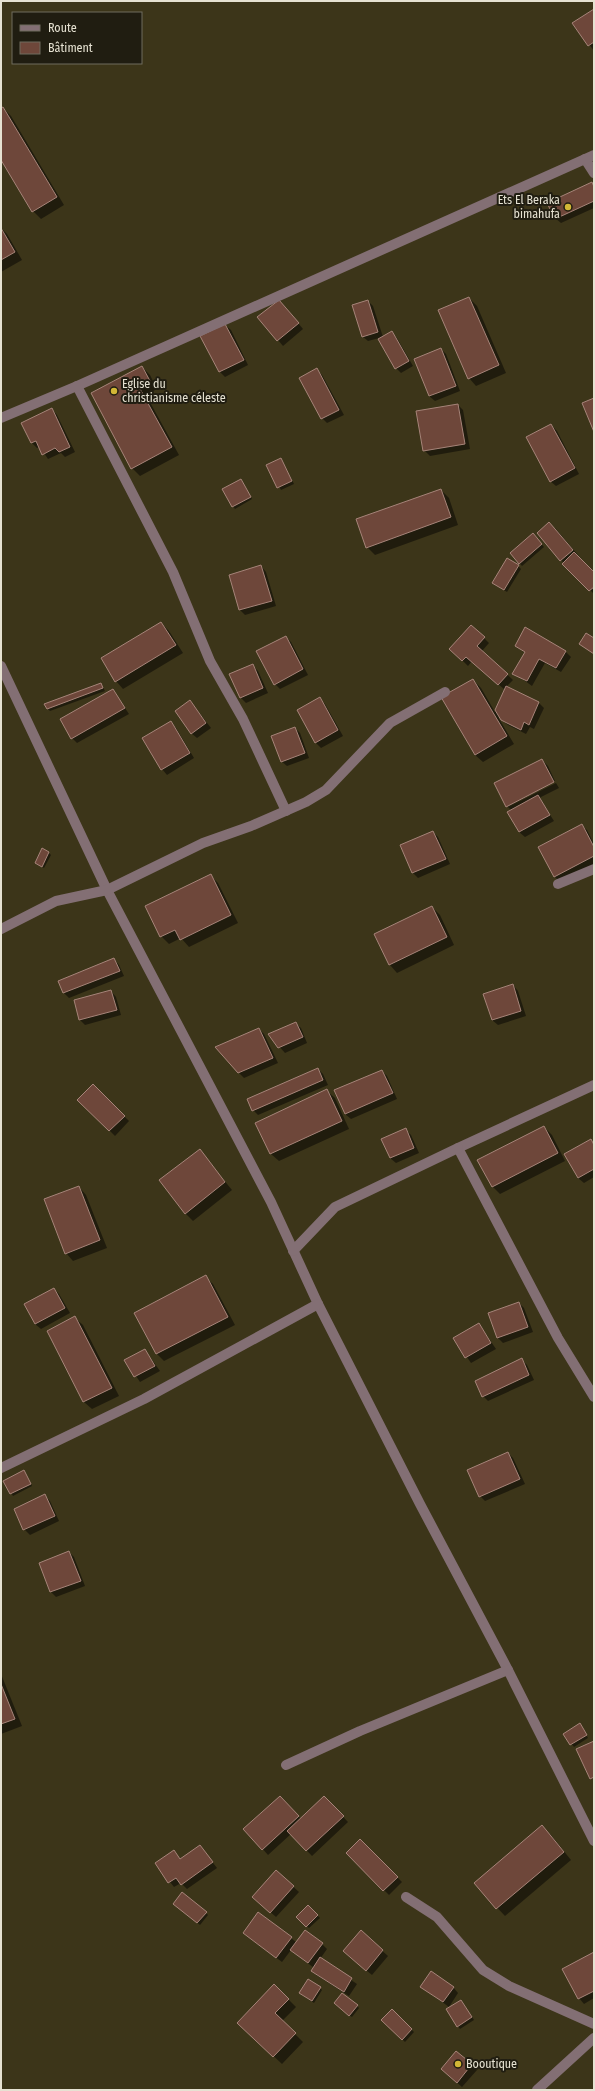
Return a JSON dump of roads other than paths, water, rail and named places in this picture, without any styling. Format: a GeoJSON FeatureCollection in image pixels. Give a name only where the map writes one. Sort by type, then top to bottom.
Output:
{"type":"FeatureCollection","features":[{"type":"Feature","properties":{"kind":"street"},"geometry":{"type":"LineString","coordinates":[[1,418],[77,386],[590,157],[594,173]]}},
{"type":"Feature","properties":{"kind":"street"},"geometry":{"type":"LineString","coordinates":[[77,386],[173,572],[210,661],[243,719],[286,811]]}},
{"type":"Feature","properties":{"kind":"street"},"geometry":{"type":"LineString","coordinates":[[1,666],[107,890],[271,1202],[318,1304],[420,1504],[508,1670],[594,1841]]}},
{"type":"Feature","properties":{"kind":"street"},"geometry":{"type":"LineString","coordinates":[[1,929],[56,901],[107,890],[203,843],[306,802],[326,790],[390,722],[445,692]]}},
{"type":"Feature","properties":{"kind":"street"},"geometry":{"type":"LineString","coordinates":[[558,884],[594,869]]}},
{"type":"Feature","properties":{"kind":"street"},"geometry":{"type":"LineString","coordinates":[[294,1251],[335,1207],[518,1118],[594,1085]]}},
{"type":"Feature","properties":{"kind":"street"},"geometry":{"type":"LineString","coordinates":[[458,1148],[558,1338],[594,1397]]}},
{"type":"Feature","properties":{"kind":"street"},"geometry":{"type":"LineString","coordinates":[[1,1468],[144,1399],[318,1304]]}},
{"type":"Feature","properties":{"kind":"street"},"geometry":{"type":"LineString","coordinates":[[286,1765],[360,1731],[508,1670]]}},
{"type":"Feature","properties":{"kind":"street"},"geometry":{"type":"LineString","coordinates":[[406,1897],[437,1917],[483,1970],[509,1986],[594,2024]]}},
{"type":"Feature","properties":{"kind":"street"},"geometry":{"type":"LineString","coordinates":[[537,2090],[594,2038]]}},
{"type":"Feature","properties":{"kind":"place","name":"Ets El Beraka bimahufa"},"geometry":{"type":"Point","coordinates":[568,207]}},
{"type":"Feature","properties":{"kind":"place","name":"Eglise du christianisme céleste"},"geometry":{"type":"Point","coordinates":[114,391]}},
{"type":"Feature","properties":{"kind":"place","name":"Booutique"},"geometry":{"type":"Point","coordinates":[458,2064]}}]}
